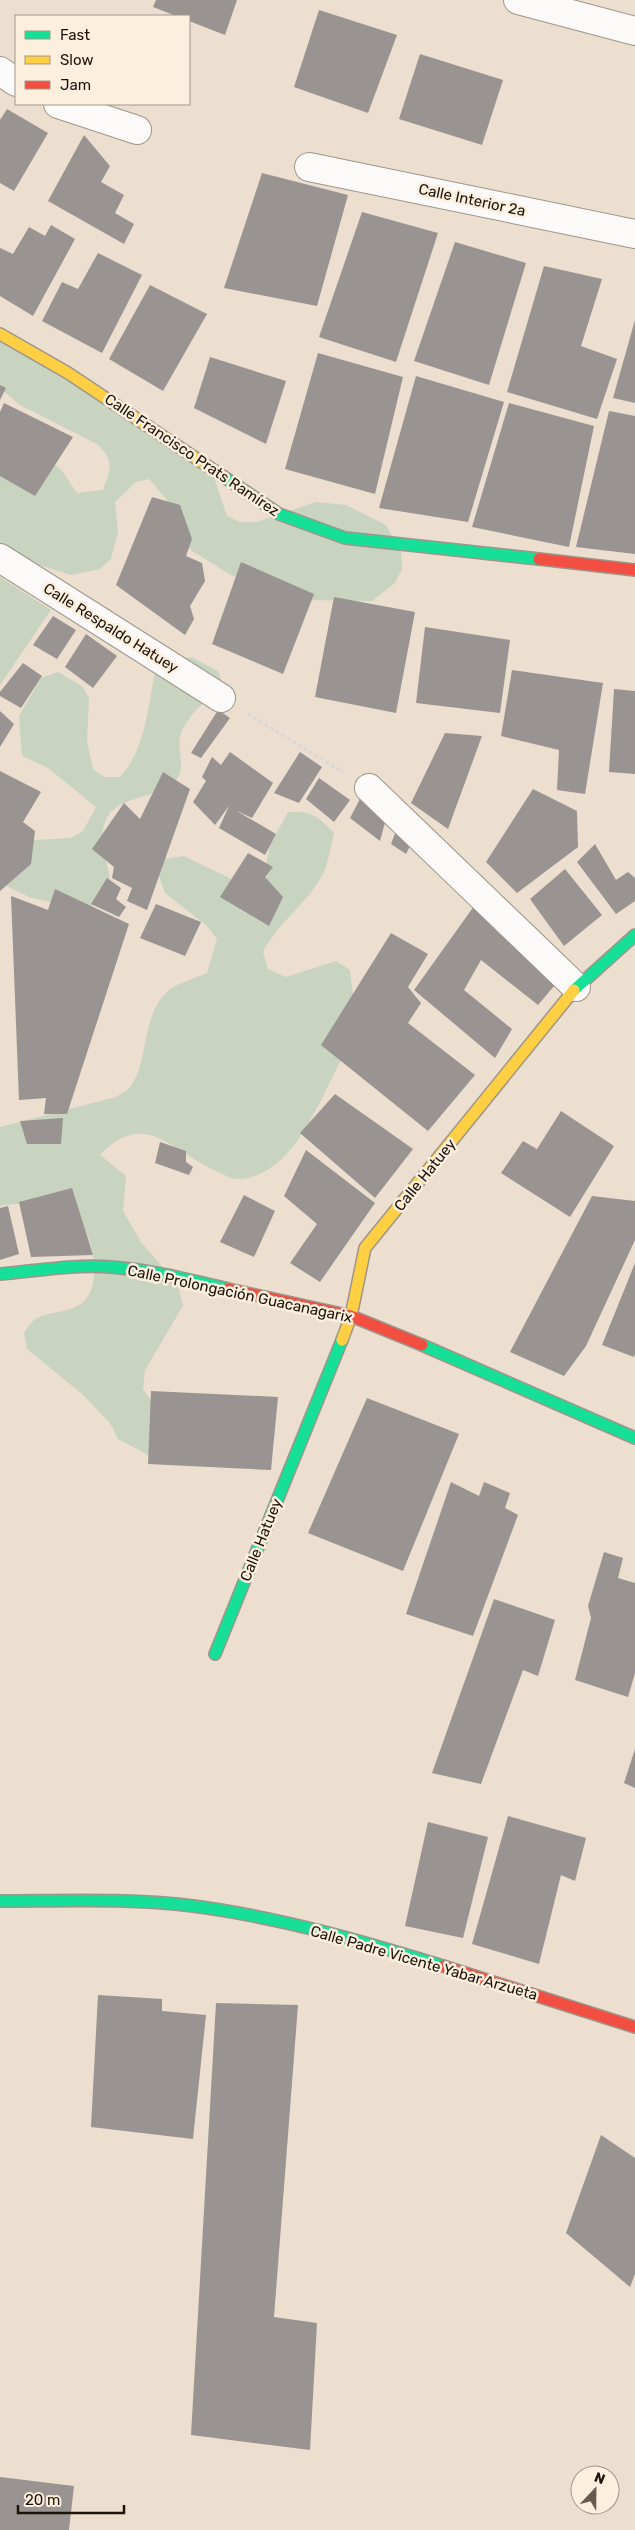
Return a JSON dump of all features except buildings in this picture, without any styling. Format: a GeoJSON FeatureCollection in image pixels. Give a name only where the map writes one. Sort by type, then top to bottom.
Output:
{"type":"FeatureCollection","features":[{"type":"Feature","properties":{"kind":"street"},"geometry":{"type":"LineString","coordinates":[[518,0],[635,31]]}},
{"type":"Feature","properties":{"kind":"street"},"geometry":{"type":"LineString","coordinates":[[0,71],[15,81]]}},
{"type":"Feature","properties":{"kind":"street"},"geometry":{"type":"LineString","coordinates":[[61,105],[137,130]]}},
{"type":"Feature","properties":{"kind":"street","name":"Calle Interior 2a"},"geometry":{"type":"LineString","coordinates":[[309,167],[635,234]]}},
{"type":"Feature","properties":{"kind":"street","name":"Calle Francisco Prats Ramírez"},"geometry":{"type":"LineString","coordinates":[[0,334],[68,373],[279,514],[345,538],[635,570]]}},
{"type":"Feature","properties":{"kind":"street","name":"Calle Respaldo Hatuey"},"geometry":{"type":"LineString","coordinates":[[0,558],[221,698]]}},
{"type":"Feature","properties":{"kind":"street"},"geometry":{"type":"LineString","coordinates":[[369,788],[576,987]]}},
{"type":"Feature","properties":{"kind":"street","name":"Calle Hatuey"},"geometry":{"type":"LineString","coordinates":[[214,1654],[351,1316],[365,1248],[576,987],[635,935]]}},
{"type":"Feature","properties":{"kind":"street","name":"Calle Prolongación Guacanagarix"},"geometry":{"type":"LineString","coordinates":[[0,1274],[76,1267],[112,1267],[172,1276],[351,1316],[475,1367],[635,1438]]}},
{"type":"Feature","properties":{"kind":"street","name":"Calle Padre Vicente Yabar Arzueta"},"geometry":{"type":"LineString","coordinates":[[0,1900],[147,1903],[218,1910],[323,1932],[438,1964],[635,2027]]}},
{"type":"Feature","properties":{"kind":"path"},"geometry":{"type":"LineString","coordinates":[[221,698],[369,788]]}},
{"type":"Feature","properties":{"kind":"green space"},"geometry":{"type":"Polygon","coordinates":[[[0,333],[209,462],[227,516],[240,522],[257,522],[316,502],[346,505],[386,525],[401,552],[402,569],[395,583],[372,601],[301,600],[273,592],[231,575],[192,551],[181,541],[167,500],[149,479],[136,482],[115,502],[118,532],[111,559],[100,569],[71,575],[30,562],[0,543],[0,429],[29,440],[62,471],[77,493],[103,490],[110,465],[107,455],[97,444],[20,405],[0,388],[0,333]]]}},
{"type":"Feature","properties":{"kind":"green space"},"geometry":{"type":"Polygon","coordinates":[[[0,577],[51,610],[0,685],[0,577]]]}},
{"type":"Feature","properties":{"kind":"green space"},"geometry":{"type":"Polygon","coordinates":[[[178,658],[193,658],[218,671],[223,685],[198,708],[183,729],[179,742],[181,769],[177,779],[161,790],[122,804],[108,816],[102,838],[110,880],[106,897],[99,903],[83,910],[29,897],[5,885],[0,842],[71,838],[83,831],[96,807],[48,768],[22,756],[19,716],[41,678],[58,672],[82,686],[89,698],[87,741],[93,769],[104,777],[120,777],[135,755],[140,742],[155,672],[178,658]]]}},
{"type":"Feature","properties":{"kind":"green space"},"geometry":{"type":"Polygon","coordinates":[[[288,812],[303,812],[314,816],[334,833],[327,864],[322,876],[313,890],[275,933],[263,952],[268,969],[286,977],[336,961],[350,970],[356,1019],[355,1031],[351,1041],[319,1105],[298,1140],[286,1155],[271,1167],[255,1176],[234,1179],[200,1163],[158,1138],[145,1134],[131,1135],[116,1141],[100,1155],[126,1176],[123,1211],[141,1242],[178,1285],[183,1306],[145,1370],[143,1389],[177,1437],[163,1463],[118,1439],[110,1423],[82,1394],[27,1349],[24,1332],[33,1320],[76,1307],[86,1299],[91,1291],[94,1260],[89,1239],[81,1222],[55,1199],[0,1206],[0,1127],[116,1097],[131,1086],[137,1074],[150,1021],[155,1009],[172,988],[207,973],[217,939],[207,926],[165,893],[159,876],[165,859],[184,856],[248,887],[263,881],[270,845],[288,812]]]}},
{"type":"Feature","properties":{"kind":"traffic: fast"},"geometry":{"type":"LineString","coordinates":[[224,477],[279,514],[345,538],[539,559]]}},
{"type":"Feature","properties":{"kind":"traffic: fast"},"geometry":{"type":"LineString","coordinates":[[574,990],[635,935]]}},
{"type":"Feature","properties":{"kind":"traffic: fast"},"geometry":{"type":"LineString","coordinates":[[0,1274],[97,1266],[156,1273],[228,1289]]}},
{"type":"Feature","properties":{"kind":"traffic: fast"},"geometry":{"type":"LineString","coordinates":[[215,1654],[342,1340]]}},
{"type":"Feature","properties":{"kind":"traffic: fast"},"geometry":{"type":"LineString","coordinates":[[422,1345],[635,1438]]}},
{"type":"Feature","properties":{"kind":"traffic: fast"},"geometry":{"type":"LineString","coordinates":[[0,1901],[121,1901],[193,1906],[288,1923],[443,1966]]}},
{"type":"Feature","properties":{"kind":"traffic: slow"},"geometry":{"type":"LineString","coordinates":[[0,334],[68,373],[224,477]]}},
{"type":"Feature","properties":{"kind":"traffic: slow"},"geometry":{"type":"LineString","coordinates":[[342,1340],[351,1316],[365,1248],[574,990]]}},
{"type":"Feature","properties":{"kind":"traffic: jam"},"geometry":{"type":"LineString","coordinates":[[539,559],[635,570]]}},
{"type":"Feature","properties":{"kind":"traffic: jam"},"geometry":{"type":"LineString","coordinates":[[228,1289],[351,1316],[422,1345]]}},
{"type":"Feature","properties":{"kind":"traffic: jam"},"geometry":{"type":"LineString","coordinates":[[443,1966],[635,2027]]}}]}
